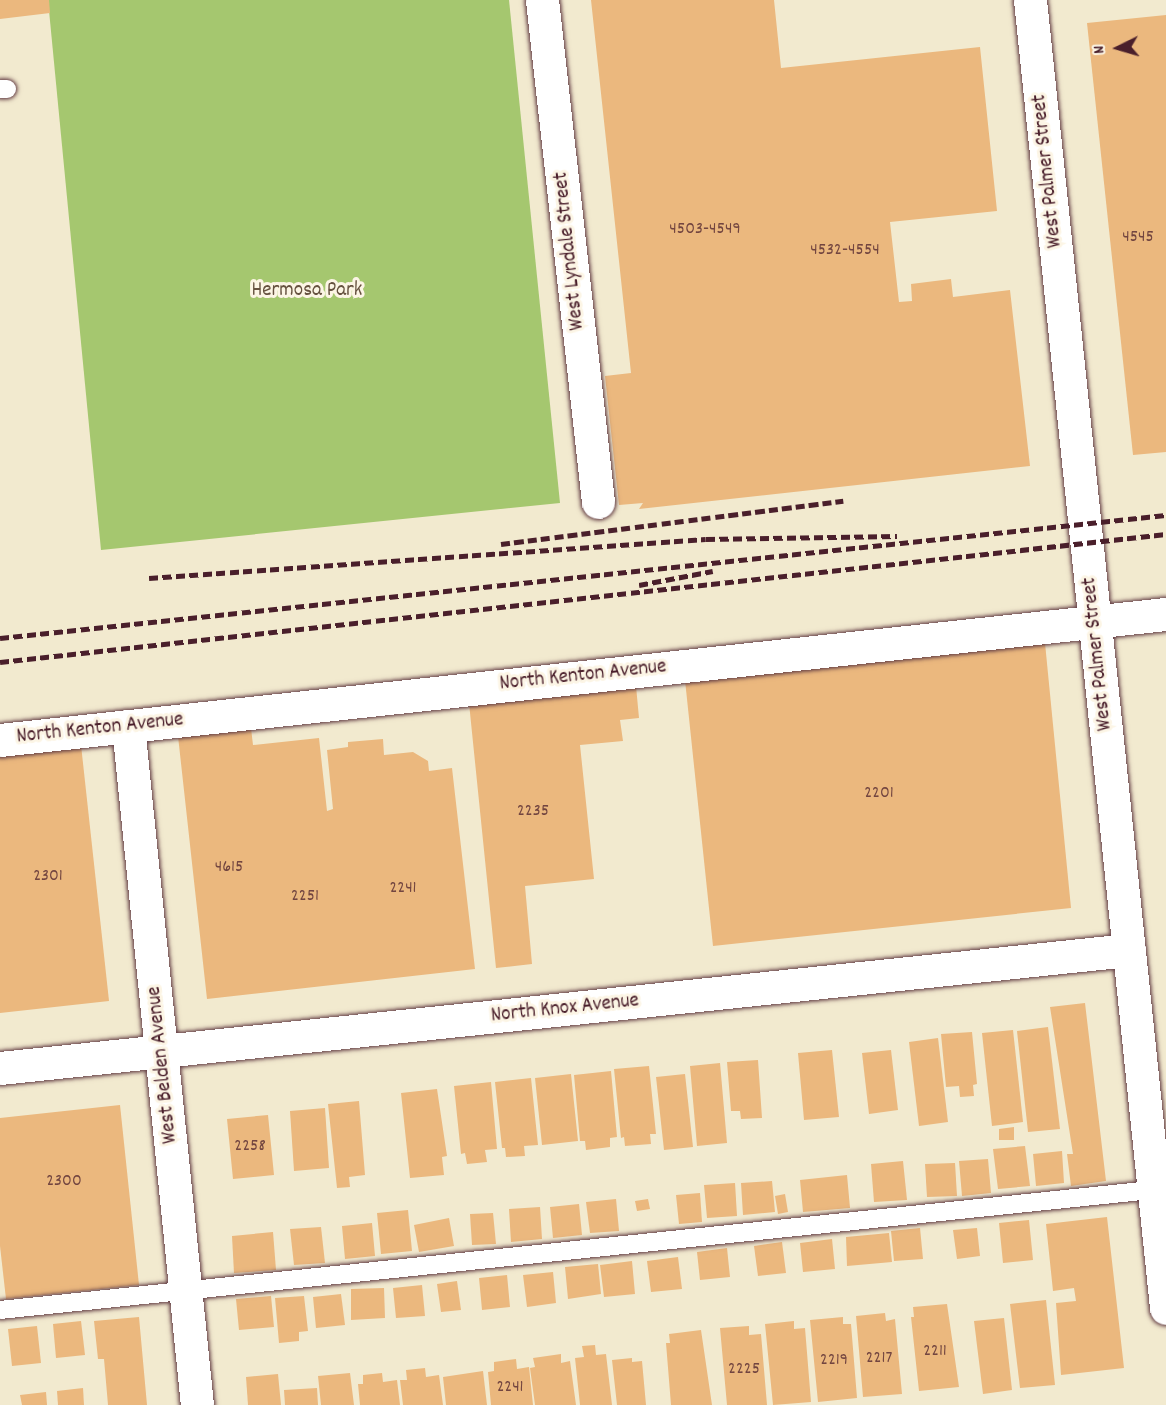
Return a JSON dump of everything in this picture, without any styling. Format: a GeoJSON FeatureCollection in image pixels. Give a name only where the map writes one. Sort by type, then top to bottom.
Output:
{"type":"FeatureCollection","features":[{"type":"Feature","properties":{"kind":"street","name":"West Lyndale Street"},"geometry":{"type":"LineString","coordinates":[[542,0],[598,502]]}},
{"type":"Feature","properties":{"kind":"street","name":"West Palmer Street"},"geometry":{"type":"LineString","coordinates":[[1030,0],[1129,950],[1160,1189],[1166,1308]]}},
{"type":"Feature","properties":{"kind":"street","name":"North Kenton Avenue"},"geometry":{"type":"LineString","coordinates":[[0,740],[1166,614]]}},
{"type":"Feature","properties":{"kind":"street","name":"West Belden Avenue"},"geometry":{"type":"LineString","coordinates":[[128,726],[197,1405]]}},
{"type":"Feature","properties":{"kind":"street","name":"North Knox Avenue"},"geometry":{"type":"LineString","coordinates":[[0,1068],[1129,950]]}},
{"type":"Feature","properties":{"kind":"lane"},"geometry":{"type":"LineString","coordinates":[[0,1310],[1160,1189]]}},
{"type":"Feature","properties":{"kind":"green space","name":"Hermosa Park"},"geometry":{"type":"Polygon","coordinates":[[[48,0],[509,0],[560,503],[101,550],[48,0]]]}},
{"type":"Feature","properties":{"kind":"building"},"geometry":{"type":"Polygon","coordinates":[[[0,0],[49,0],[50,13],[0,19],[0,0]]]}},
{"type":"Feature","properties":{"kind":"building"},"geometry":{"type":"Polygon","coordinates":[[[591,0],[774,0],[781,68],[980,47],[997,211],[890,222],[899,302],[912,301],[911,284],[951,279],[953,297],[1010,290],[1030,466],[639,509],[643,503],[619,505],[605,376],[631,373],[591,0]]]}},
{"type":"Feature","properties":{"kind":"building"},"geometry":{"type":"Polygon","coordinates":[[[1166,15],[1166,452],[1133,455],[1087,23],[1166,15]]]}},
{"type":"Feature","properties":{"kind":"building"},"geometry":{"type":"Polygon","coordinates":[[[1045,643],[1071,908],[713,946],[685,680],[1045,643]]]}},
{"type":"Feature","properties":{"kind":"building"},"geometry":{"type":"Polygon","coordinates":[[[636,686],[639,718],[620,720],[623,741],[580,745],[594,879],[525,886],[532,964],[496,968],[469,703],[636,686]]]}},
{"type":"Feature","properties":{"kind":"building"},"geometry":{"type":"Polygon","coordinates":[[[251,728],[253,745],[319,738],[327,811],[333,809],[327,750],[348,747],[348,742],[383,739],[384,755],[413,752],[428,761],[429,771],[452,768],[475,969],[207,999],[178,736],[251,728]]]}},
{"type":"Feature","properties":{"kind":"building"},"geometry":{"type":"Polygon","coordinates":[[[81,745],[109,1001],[0,1013],[0,754],[81,745]]]}},
{"type":"Feature","properties":{"kind":"building"},"geometry":{"type":"Polygon","coordinates":[[[1085,1003],[1106,1181],[1071,1186],[1067,1154],[1073,1154],[1050,1007],[1085,1003]]]}},
{"type":"Feature","properties":{"kind":"building"},"geometry":{"type":"Polygon","coordinates":[[[1048,1027],[1060,1129],[1028,1132],[1017,1031],[1048,1027]]]}},
{"type":"Feature","properties":{"kind":"building"},"geometry":{"type":"Polygon","coordinates":[[[1013,1030],[1023,1122],[992,1126],[982,1033],[1013,1030]]]}},
{"type":"Feature","properties":{"kind":"building"},"geometry":{"type":"Polygon","coordinates":[[[972,1032],[977,1084],[973,1085],[974,1096],[960,1097],[959,1086],[946,1087],[941,1034],[972,1032]]]}},
{"type":"Feature","properties":{"kind":"building"},"geometry":{"type":"Polygon","coordinates":[[[938,1038],[948,1122],[919,1126],[909,1042],[938,1038]]]}},
{"type":"Feature","properties":{"kind":"building"},"geometry":{"type":"Polygon","coordinates":[[[832,1050],[839,1117],[804,1120],[798,1053],[832,1050]]]}},
{"type":"Feature","properties":{"kind":"building"},"geometry":{"type":"Polygon","coordinates":[[[891,1050],[898,1110],[869,1114],[862,1053],[891,1050]]]}},
{"type":"Feature","properties":{"kind":"building"},"geometry":{"type":"Polygon","coordinates":[[[758,1060],[762,1118],[741,1119],[740,1111],[731,1111],[727,1062],[758,1060]]]}},
{"type":"Feature","properties":{"kind":"building"},"geometry":{"type":"Polygon","coordinates":[[[720,1063],[727,1143],[697,1146],[690,1066],[720,1063]]]}},
{"type":"Feature","properties":{"kind":"building"},"geometry":{"type":"Polygon","coordinates":[[[649,1066],[656,1134],[650,1134],[651,1144],[625,1146],[624,1137],[621,1138],[614,1069],[649,1066]]]}},
{"type":"Feature","properties":{"kind":"building"},"geometry":{"type":"Polygon","coordinates":[[[611,1071],[617,1137],[610,1138],[610,1147],[586,1150],[585,1141],[580,1141],[574,1075],[611,1071]]]}},
{"type":"Feature","properties":{"kind":"building"},"geometry":{"type":"Polygon","coordinates":[[[571,1074],[578,1141],[542,1145],[535,1078],[571,1074]]]}},
{"type":"Feature","properties":{"kind":"building"},"geometry":{"type":"Polygon","coordinates":[[[685,1074],[693,1147],[664,1150],[656,1077],[685,1074]]]}},
{"type":"Feature","properties":{"kind":"building"},"geometry":{"type":"Polygon","coordinates":[[[531,1078],[538,1145],[524,1146],[525,1156],[506,1157],[505,1148],[502,1148],[495,1082],[531,1078]]]}},
{"type":"Feature","properties":{"kind":"building"},"geometry":{"type":"Polygon","coordinates":[[[491,1082],[497,1149],[485,1150],[487,1162],[467,1164],[465,1153],[461,1154],[454,1086],[491,1082]]]}},
{"type":"Feature","properties":{"kind":"building"},"geometry":{"type":"Polygon","coordinates":[[[437,1089],[447,1156],[442,1157],[444,1175],[410,1178],[401,1093],[437,1089]]]}},
{"type":"Feature","properties":{"kind":"building"},"geometry":{"type":"Polygon","coordinates":[[[359,1101],[365,1175],[349,1177],[350,1187],[337,1188],[328,1104],[359,1101]]]}},
{"type":"Feature","properties":{"kind":"building"},"geometry":{"type":"Polygon","coordinates":[[[120,1105],[139,1285],[6,1299],[0,1246],[0,1118],[120,1105]]]}},
{"type":"Feature","properties":{"kind":"building"},"geometry":{"type":"Polygon","coordinates":[[[325,1108],[329,1168],[294,1171],[290,1111],[325,1108]]]}},
{"type":"Feature","properties":{"kind":"building"},"geometry":{"type":"Polygon","coordinates":[[[268,1115],[274,1175],[233,1179],[227,1119],[268,1115]]]}},
{"type":"Feature","properties":{"kind":"building"},"geometry":{"type":"Polygon","coordinates":[[[1014,1127],[1014,1140],[999,1140],[999,1129],[1014,1127]]]}},
{"type":"Feature","properties":{"kind":"building"},"geometry":{"type":"Polygon","coordinates":[[[1025,1146],[1030,1186],[998,1189],[993,1149],[1025,1146]]]}},
{"type":"Feature","properties":{"kind":"building"},"geometry":{"type":"Polygon","coordinates":[[[1062,1151],[1064,1183],[1036,1186],[1033,1154],[1062,1151]]]}},
{"type":"Feature","properties":{"kind":"building"},"geometry":{"type":"Polygon","coordinates":[[[988,1159],[991,1193],[962,1196],[959,1161],[988,1159]]]}},
{"type":"Feature","properties":{"kind":"building"},"geometry":{"type":"Polygon","coordinates":[[[903,1161],[907,1200],[874,1202],[871,1164],[903,1161]]]}},
{"type":"Feature","properties":{"kind":"building"},"geometry":{"type":"Polygon","coordinates":[[[955,1163],[957,1196],[927,1197],[925,1164],[955,1163]]]}},
{"type":"Feature","properties":{"kind":"building"},"geometry":{"type":"Polygon","coordinates":[[[847,1175],[850,1208],[803,1212],[800,1180],[847,1175]]]}},
{"type":"Feature","properties":{"kind":"building"},"geometry":{"type":"Polygon","coordinates":[[[772,1181],[775,1212],[743,1215],[741,1183],[772,1181]]]}},
{"type":"Feature","properties":{"kind":"building"},"geometry":{"type":"Polygon","coordinates":[[[735,1183],[737,1216],[707,1218],[704,1185],[735,1183]]]}},
{"type":"Feature","properties":{"kind":"building"},"geometry":{"type":"Polygon","coordinates":[[[700,1193],[702,1222],[679,1224],[676,1195],[700,1193]]]}},
{"type":"Feature","properties":{"kind":"building"},"geometry":{"type":"Polygon","coordinates":[[[785,1194],[788,1212],[778,1214],[775,1196],[785,1194]]]}},
{"type":"Feature","properties":{"kind":"building"},"geometry":{"type":"Polygon","coordinates":[[[616,1199],[619,1231],[590,1233],[586,1202],[616,1199]]]}},
{"type":"Feature","properties":{"kind":"building"},"geometry":{"type":"Polygon","coordinates":[[[648,1199],[650,1209],[637,1211],[635,1201],[648,1199]]]}},
{"type":"Feature","properties":{"kind":"building"},"geometry":{"type":"Polygon","coordinates":[[[579,1204],[582,1235],[553,1238],[550,1207],[579,1204]]]}},
{"type":"Feature","properties":{"kind":"building"},"geometry":{"type":"Polygon","coordinates":[[[540,1207],[542,1239],[511,1242],[509,1209],[540,1207]]]}},
{"type":"Feature","properties":{"kind":"building"},"geometry":{"type":"Polygon","coordinates":[[[408,1210],[412,1251],[381,1254],[377,1213],[408,1210]]]}},
{"type":"Feature","properties":{"kind":"building"},"geometry":{"type":"Polygon","coordinates":[[[493,1213],[496,1244],[472,1245],[470,1214],[493,1213]]]}},
{"type":"Feature","properties":{"kind":"building"},"geometry":{"type":"Polygon","coordinates":[[[1107,1217],[1124,1368],[1061,1375],[1056,1303],[1076,1301],[1074,1288],[1053,1291],[1046,1224],[1107,1217]]]}},
{"type":"Feature","properties":{"kind":"building"},"geometry":{"type":"Polygon","coordinates":[[[449,1218],[454,1246],[419,1252],[414,1225],[449,1218]]]}},
{"type":"Feature","properties":{"kind":"building"},"geometry":{"type":"Polygon","coordinates":[[[1029,1220],[1033,1260],[1003,1263],[999,1223],[1029,1220]]]}},
{"type":"Feature","properties":{"kind":"building"},"geometry":{"type":"Polygon","coordinates":[[[372,1223],[375,1256],[345,1259],[342,1226],[372,1223]]]}},
{"type":"Feature","properties":{"kind":"building"},"geometry":{"type":"Polygon","coordinates":[[[321,1227],[325,1263],[294,1265],[290,1229],[321,1227]]]}},
{"type":"Feature","properties":{"kind":"building"},"geometry":{"type":"Polygon","coordinates":[[[920,1228],[923,1259],[894,1261],[891,1231],[920,1228]]]}},
{"type":"Feature","properties":{"kind":"building"},"geometry":{"type":"Polygon","coordinates":[[[977,1228],[980,1256],[957,1259],[953,1230],[977,1228]]]}},
{"type":"Feature","properties":{"kind":"building"},"geometry":{"type":"Polygon","coordinates":[[[273,1232],[276,1270],[234,1273],[232,1236],[273,1232]]]}},
{"type":"Feature","properties":{"kind":"building"},"geometry":{"type":"Polygon","coordinates":[[[889,1233],[892,1262],[847,1266],[846,1237],[889,1233]]]}},
{"type":"Feature","properties":{"kind":"building"},"geometry":{"type":"Polygon","coordinates":[[[832,1239],[835,1269],[803,1272],[800,1243],[832,1239]]]}},
{"type":"Feature","properties":{"kind":"building"},"geometry":{"type":"Polygon","coordinates":[[[782,1242],[786,1273],[758,1276],[754,1246],[782,1242]]]}},
{"type":"Feature","properties":{"kind":"building"},"geometry":{"type":"Polygon","coordinates":[[[727,1248],[730,1277],[700,1280],[697,1252],[727,1248]]]}},
{"type":"Feature","properties":{"kind":"building"},"geometry":{"type":"Polygon","coordinates":[[[678,1257],[682,1289],[651,1292],[647,1261],[678,1257]]]}},
{"type":"Feature","properties":{"kind":"building"},"geometry":{"type":"Polygon","coordinates":[[[632,1261],[635,1294],[604,1297],[600,1265],[632,1261]]]}},
{"type":"Feature","properties":{"kind":"building"},"geometry":{"type":"Polygon","coordinates":[[[598,1264],[601,1294],[568,1299],[565,1267],[598,1264]]]}},
{"type":"Feature","properties":{"kind":"building"},"geometry":{"type":"Polygon","coordinates":[[[553,1272],[556,1303],[527,1307],[523,1275],[553,1272]]]}},
{"type":"Feature","properties":{"kind":"building"},"geometry":{"type":"Polygon","coordinates":[[[507,1275],[510,1307],[482,1310],[479,1278],[507,1275]]]}},
{"type":"Feature","properties":{"kind":"building"},"geometry":{"type":"Polygon","coordinates":[[[457,1281],[461,1310],[441,1312],[437,1284],[457,1281]]]}},
{"type":"Feature","properties":{"kind":"building"},"geometry":{"type":"Polygon","coordinates":[[[422,1285],[425,1316],[396,1318],[393,1288],[422,1285]]]}},
{"type":"Feature","properties":{"kind":"building"},"geometry":{"type":"Polygon","coordinates":[[[384,1288],[385,1318],[351,1320],[351,1289],[384,1288]]]}},
{"type":"Feature","properties":{"kind":"building"},"geometry":{"type":"Polygon","coordinates":[[[341,1294],[345,1325],[316,1328],[313,1297],[341,1294]]]}},
{"type":"Feature","properties":{"kind":"building"},"geometry":{"type":"Polygon","coordinates":[[[271,1296],[274,1327],[239,1330],[236,1299],[271,1296]]]}},
{"type":"Feature","properties":{"kind":"building"},"geometry":{"type":"Polygon","coordinates":[[[304,1296],[308,1331],[299,1332],[299,1341],[279,1343],[275,1298],[304,1296]]]}},
{"type":"Feature","properties":{"kind":"building"},"geometry":{"type":"Polygon","coordinates":[[[1046,1300],[1055,1385],[1020,1388],[1010,1304],[1046,1300]]]}},
{"type":"Feature","properties":{"kind":"building"},"geometry":{"type":"Polygon","coordinates":[[[947,1304],[959,1387],[919,1391],[911,1317],[914,1317],[913,1307],[947,1304]]]}},
{"type":"Feature","properties":{"kind":"building"},"geometry":{"type":"Polygon","coordinates":[[[885,1313],[886,1321],[895,1319],[902,1394],[863,1397],[856,1316],[885,1313]]]}},
{"type":"Feature","properties":{"kind":"building"},"geometry":{"type":"Polygon","coordinates":[[[139,1317],[147,1405],[108,1405],[104,1359],[98,1359],[94,1321],[139,1317]]]}},
{"type":"Feature","properties":{"kind":"building"},"geometry":{"type":"Polygon","coordinates":[[[843,1317],[843,1324],[851,1324],[857,1398],[818,1402],[810,1320],[843,1317]]]}},
{"type":"Feature","properties":{"kind":"building"},"geometry":{"type":"Polygon","coordinates":[[[1004,1318],[1012,1390],[983,1394],[974,1321],[1004,1318]]]}},
{"type":"Feature","properties":{"kind":"building"},"geometry":{"type":"Polygon","coordinates":[[[81,1321],[85,1355],[56,1358],[53,1324],[81,1321]]]}},
{"type":"Feature","properties":{"kind":"building"},"geometry":{"type":"Polygon","coordinates":[[[794,1321],[794,1329],[805,1328],[811,1402],[773,1405],[765,1324],[794,1321]]]}},
{"type":"Feature","properties":{"kind":"building"},"geometry":{"type":"Polygon","coordinates":[[[37,1326],[41,1363],[12,1366],[8,1329],[37,1326]]]}},
{"type":"Feature","properties":{"kind":"building"},"geometry":{"type":"Polygon","coordinates":[[[749,1326],[749,1335],[761,1334],[767,1405],[727,1405],[720,1328],[749,1326]]]}},
{"type":"Feature","properties":{"kind":"building"},"geometry":{"type":"Polygon","coordinates":[[[701,1330],[712,1405],[671,1405],[666,1343],[670,1343],[669,1334],[701,1330]]]}},
{"type":"Feature","properties":{"kind":"building"},"geometry":{"type":"Polygon","coordinates":[[[595,1345],[596,1355],[606,1354],[612,1405],[580,1405],[575,1358],[584,1357],[582,1346],[595,1345]]]}},
{"type":"Feature","properties":{"kind":"building"},"geometry":{"type":"Polygon","coordinates":[[[561,1354],[561,1363],[570,1361],[576,1405],[535,1405],[530,1368],[535,1367],[533,1358],[561,1354]]]}},
{"type":"Feature","properties":{"kind":"building"},"geometry":{"type":"Polygon","coordinates":[[[632,1358],[632,1362],[642,1361],[646,1405],[617,1405],[612,1360],[632,1358]]]}},
{"type":"Feature","properties":{"kind":"building"},"geometry":{"type":"Polygon","coordinates":[[[516,1359],[517,1369],[529,1367],[533,1405],[491,1405],[488,1372],[494,1371],[494,1362],[516,1359]]]}},
{"type":"Feature","properties":{"kind":"building"},"geometry":{"type":"Polygon","coordinates":[[[425,1368],[426,1377],[439,1375],[443,1405],[403,1405],[400,1380],[407,1380],[406,1370],[425,1368]]]}},
{"type":"Feature","properties":{"kind":"building"},"geometry":{"type":"Polygon","coordinates":[[[483,1371],[487,1405],[446,1405],[443,1377],[483,1371]]]}},
{"type":"Feature","properties":{"kind":"building"},"geometry":{"type":"Polygon","coordinates":[[[350,1373],[354,1405],[321,1405],[318,1376],[350,1373]]]}},
{"type":"Feature","properties":{"kind":"building"},"geometry":{"type":"Polygon","coordinates":[[[382,1373],[383,1382],[397,1380],[400,1405],[360,1405],[358,1384],[363,1384],[363,1375],[382,1373]]]}},
{"type":"Feature","properties":{"kind":"building"},"geometry":{"type":"Polygon","coordinates":[[[278,1374],[281,1405],[248,1405],[246,1377],[278,1374]]]}},
{"type":"Feature","properties":{"kind":"building"},"geometry":{"type":"Polygon","coordinates":[[[83,1388],[84,1405],[58,1405],[57,1391],[83,1388]]]}},
{"type":"Feature","properties":{"kind":"building"},"geometry":{"type":"Polygon","coordinates":[[[317,1388],[318,1405],[285,1405],[284,1390],[317,1388]]]}},
{"type":"Feature","properties":{"kind":"building"},"geometry":{"type":"Polygon","coordinates":[[[46,1392],[47,1405],[22,1405],[20,1395],[46,1392]]]}},
{"type":"Feature","properties":{"kind":"railway"},"geometry":{"type":"LineString","coordinates":[[501,544],[843,501]]}},
{"type":"Feature","properties":{"kind":"railway"},"geometry":{"type":"LineString","coordinates":[[0,638],[1166,515]]}},
{"type":"Feature","properties":{"kind":"railway"},"geometry":{"type":"LineString","coordinates":[[0,662],[1166,534]]}},
{"type":"Feature","properties":{"kind":"railway"},"geometry":{"type":"LineString","coordinates":[[149,578],[706,539],[897,536]]}},
{"type":"Feature","properties":{"kind":"railway"},"geometry":{"type":"LineString","coordinates":[[639,585],[713,571]]}}]}
